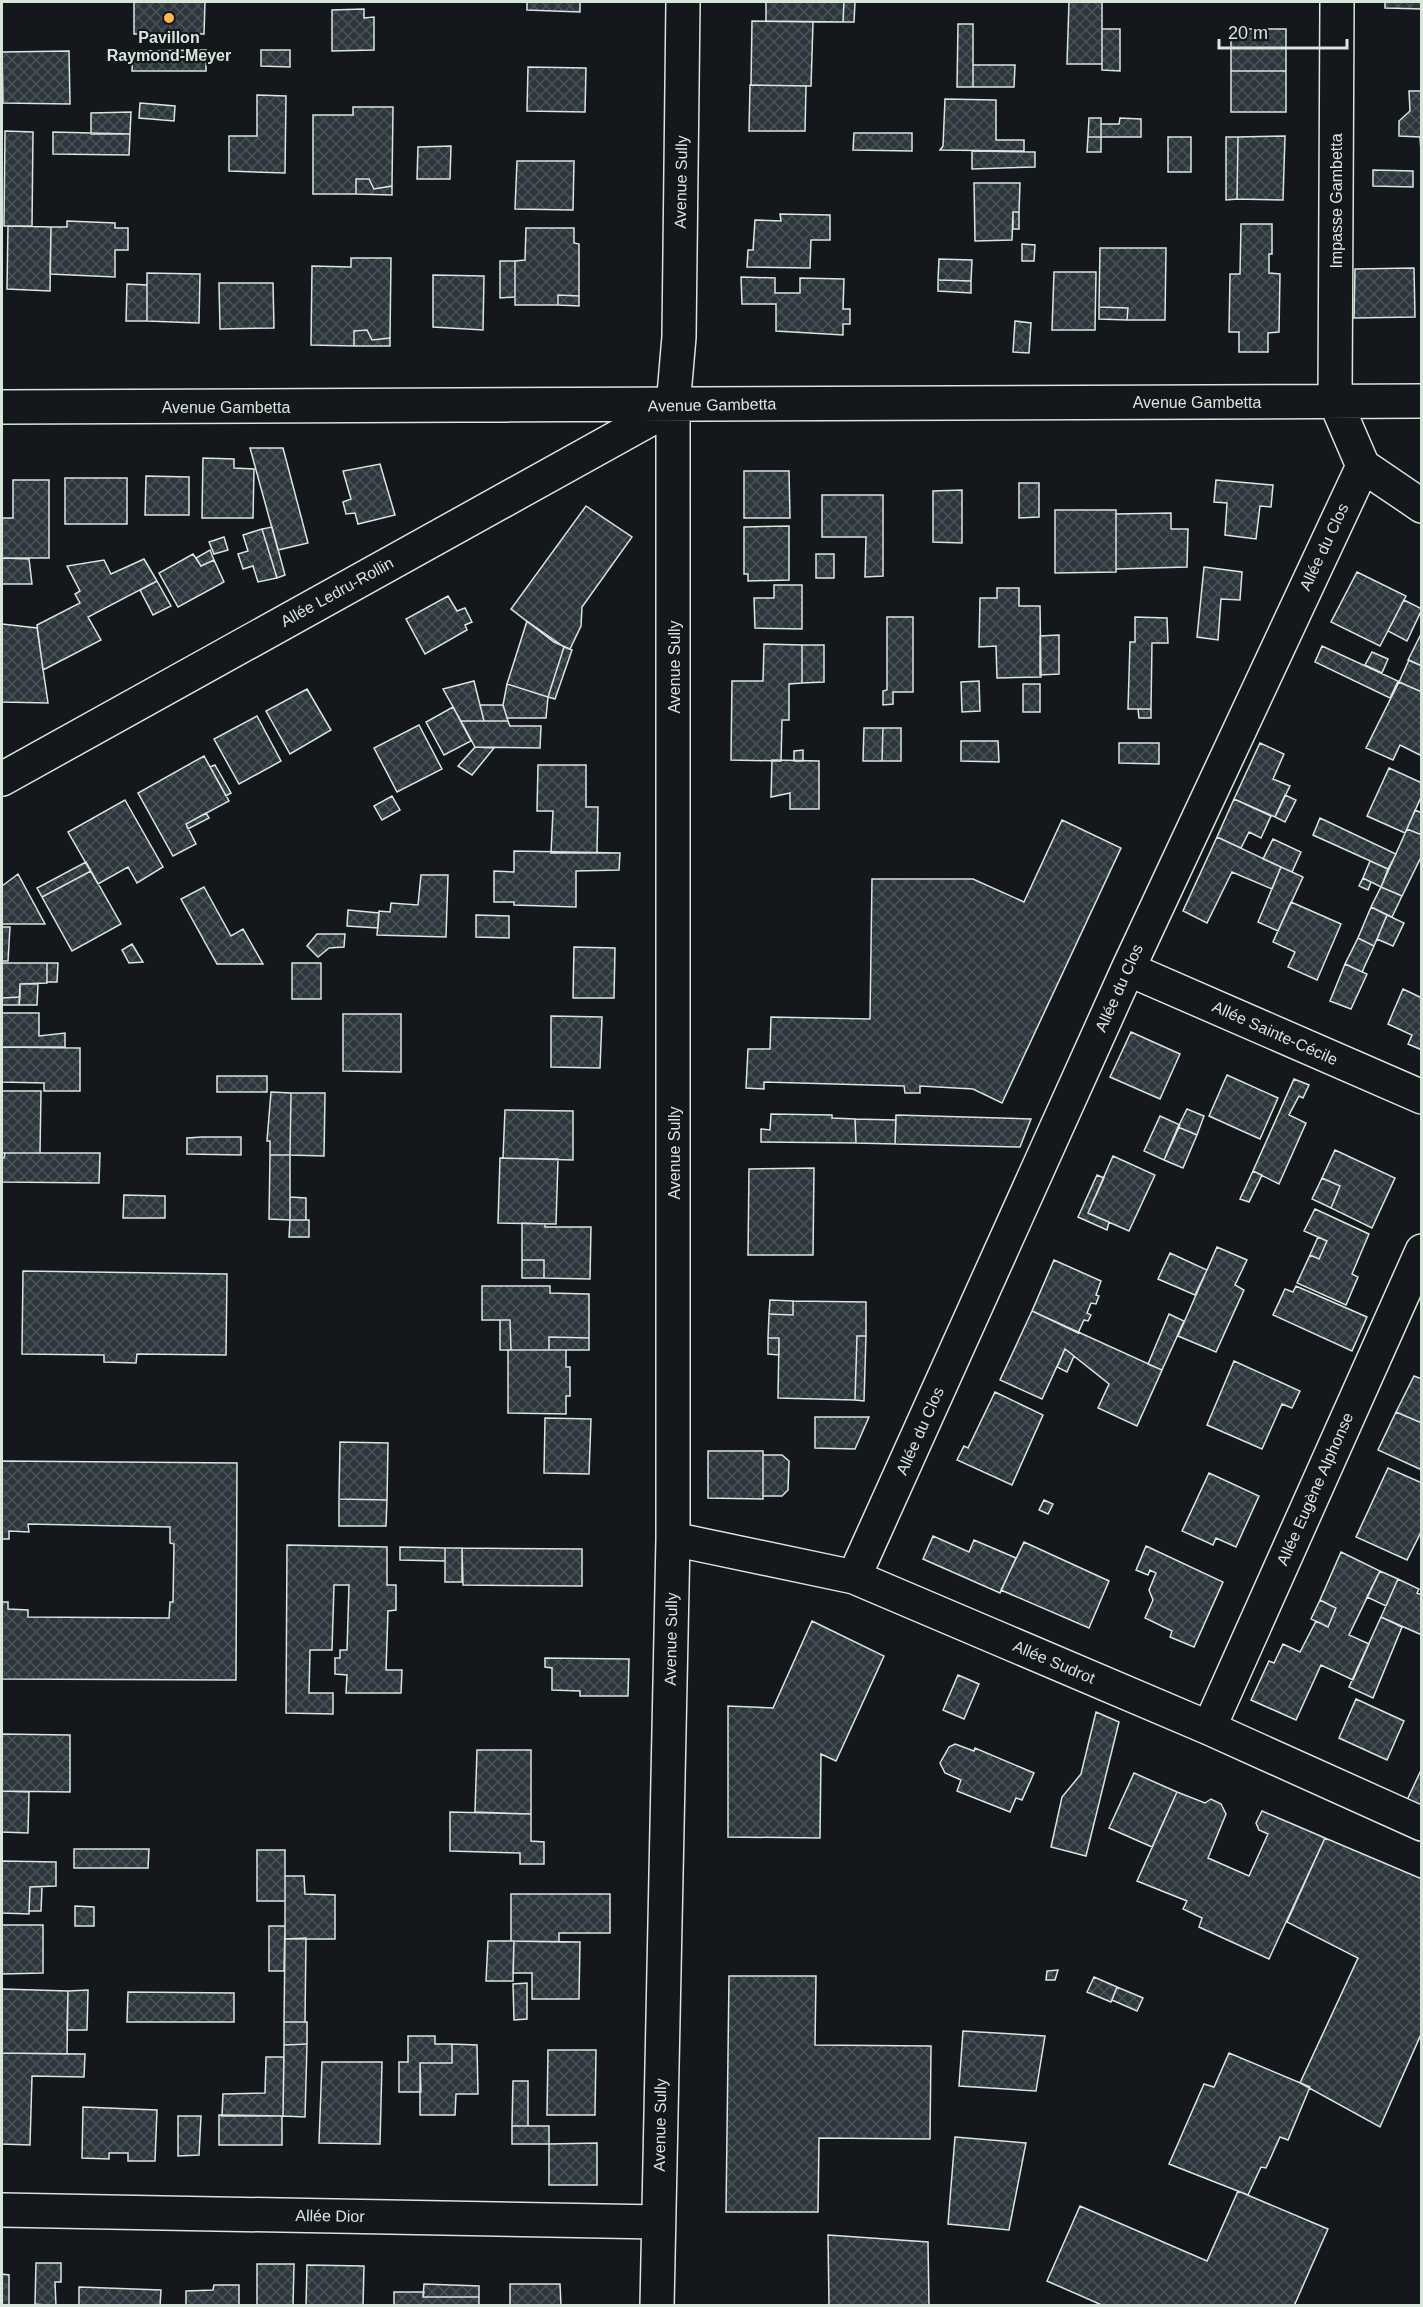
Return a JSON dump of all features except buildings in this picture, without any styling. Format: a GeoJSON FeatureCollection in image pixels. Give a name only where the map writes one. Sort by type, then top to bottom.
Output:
{"type":"FeatureCollection","features":[{"type":"Feature","properties":{"kind":"street","name":"Avenue Sully"},"geometry":{"type":"LineString","coordinates":[[657,2306],[673,1539],[673,406],[679,337],[683,2]]}},
{"type":"Feature","properties":{"kind":"street","name":"Impasse Gambetta"},"geometry":{"type":"LineString","coordinates":[[1335,401],[1337,2]]}},
{"type":"Feature","properties":{"kind":"street"},"geometry":{"type":"LineString","coordinates":[[1335,401],[1363,466],[1422,507]]}},
{"type":"Feature","properties":{"kind":"street","name":"Avenue Gambetta"},"geometry":{"type":"LineString","coordinates":[[2,407],[673,406],[1422,401]]}},
{"type":"Feature","properties":{"kind":"street","name":"Allée Ledru-Rollin"},"geometry":{"type":"LineString","coordinates":[[2,779],[673,406]]}},
{"type":"Feature","properties":{"kind":"street","name":"Allée du Clos"},"geometry":{"type":"LineString","coordinates":[[854,1577],[1128,969],[1363,466]]}},
{"type":"Feature","properties":{"kind":"street","name":"Allée Sainte-Cécile"},"geometry":{"type":"LineString","coordinates":[[1128,969],[1422,1097]]}},
{"type":"Feature","properties":{"kind":"street","name":"Allée Eugène Alphonse"},"geometry":{"type":"LineString","coordinates":[[1209,1728],[1422,1251]]}},
{"type":"Feature","properties":{"kind":"street","name":"Allée Sudrot"},"geometry":{"type":"LineString","coordinates":[[673,1539],[854,1577],[1209,1728],[1422,1824]]}},
{"type":"Feature","properties":{"kind":"street","name":"Allée Dior"},"geometry":{"type":"LineString","coordinates":[[2,2210],[658,2222]]}},
{"type":"Feature","properties":{"kind":"place","name":"Pavillon Raymond-Meyer"},"geometry":{"type":"Point","coordinates":[169,18]}}]}
